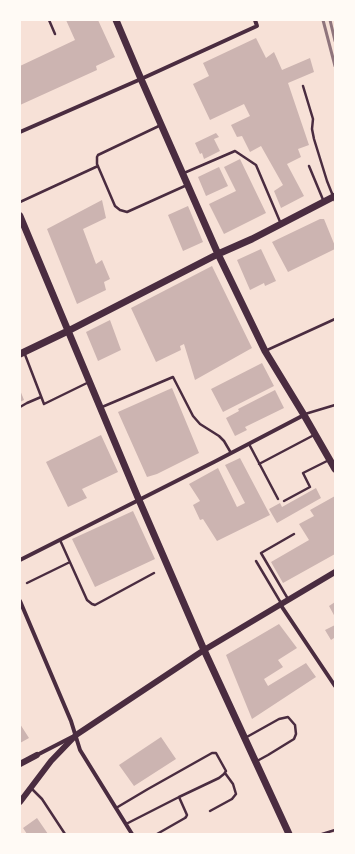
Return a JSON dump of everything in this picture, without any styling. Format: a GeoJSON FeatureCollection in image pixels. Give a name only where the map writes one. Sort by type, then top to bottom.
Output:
{"type":"FeatureCollection","features":[{"type":"Feature","properties":{"kind":"main road"},"geometry":{"type":"LineString","coordinates":[[116,20],[218,254],[265,351],[335,469]]}},
{"type":"Feature","properties":{"kind":"main road"},"geometry":{"type":"LineString","coordinates":[[22,353],[218,254],[252,239],[334,198]]}},
{"type":"Feature","properties":{"kind":"main road"},"geometry":{"type":"LineString","coordinates":[[20,216],[139,500],[204,650],[289,834]]}},
{"type":"Feature","properties":{"kind":"street"},"geometry":{"type":"LineString","coordinates":[[20,132],[257,26],[255,20]]}},
{"type":"Feature","properties":{"kind":"street"},"geometry":{"type":"LineString","coordinates":[[20,560],[304,415]]}},
{"type":"Feature","properties":{"kind":"street"},"geometry":{"type":"LineString","coordinates":[[20,764],[76,735],[204,650],[335,572]]}},
{"type":"Feature","properties":{"kind":"street"},"geometry":{"type":"LineString","coordinates":[[20,601],[71,721],[80,750],[132,834]]}},
{"type":"Feature","properties":{"kind":"street"},"geometry":{"type":"LineString","coordinates":[[281,604],[335,686]]}},
{"type":"Feature","properties":{"kind":"street"},"geometry":{"type":"LineString","coordinates":[[20,802],[51,761],[76,735]]}},
{"type":"Feature","properties":{"kind":"lane"},"geometry":{"type":"LineString","coordinates":[[49,20],[55,34]]}},
{"type":"Feature","properties":{"kind":"lane"},"geometry":{"type":"LineString","coordinates":[[303,86],[314,119],[312,129],[314,139],[324,174],[334,198]]}},
{"type":"Feature","properties":{"kind":"lane"},"geometry":{"type":"LineString","coordinates":[[161,125],[98,155],[98,166],[115,206],[120,210],[127,212],[188,185]]}},
{"type":"Feature","properties":{"kind":"lane"},"geometry":{"type":"LineString","coordinates":[[182,173],[235,151],[256,165],[282,224]]}},
{"type":"Feature","properties":{"kind":"lane"},"geometry":{"type":"LineString","coordinates":[[20,202],[98,166]]}},
{"type":"Feature","properties":{"kind":"lane"},"geometry":{"type":"LineString","coordinates":[[309,166],[324,202]]}},
{"type":"Feature","properties":{"kind":"lane"},"geometry":{"type":"LineString","coordinates":[[265,351],[335,319]]}},
{"type":"Feature","properties":{"kind":"lane"},"geometry":{"type":"LineString","coordinates":[[22,353],[44,404],[89,382]]}},
{"type":"Feature","properties":{"kind":"lane"},"geometry":{"type":"LineString","coordinates":[[100,408],[173,377],[193,416],[200,424],[219,436],[224,441],[231,453]]}},
{"type":"Feature","properties":{"kind":"lane"},"geometry":{"type":"LineString","coordinates":[[20,407],[41,397]]}},
{"type":"Feature","properties":{"kind":"lane"},"geometry":{"type":"LineString","coordinates":[[304,415],[335,405]]}},
{"type":"Feature","properties":{"kind":"lane"},"geometry":{"type":"LineString","coordinates":[[259,464],[315,435]]}},
{"type":"Feature","properties":{"kind":"lane"},"geometry":{"type":"LineString","coordinates":[[249,444],[278,498]]}},
{"type":"Feature","properties":{"kind":"lane"},"geometry":{"type":"LineString","coordinates":[[284,501],[310,487],[303,474],[329,459]]}},
{"type":"Feature","properties":{"kind":"lane"},"geometry":{"type":"LineString","coordinates":[[288,600],[261,553],[294,534]]}},
{"type":"Feature","properties":{"kind":"lane"},"geometry":{"type":"LineString","coordinates":[[60,540],[87,600],[92,604],[95,605],[154,573]]}},
{"type":"Feature","properties":{"kind":"lane"},"geometry":{"type":"LineString","coordinates":[[256,561],[281,604]]}},
{"type":"Feature","properties":{"kind":"lane"},"geometry":{"type":"LineString","coordinates":[[27,583],[70,562]]}},
{"type":"Feature","properties":{"kind":"lane"},"geometry":{"type":"LineString","coordinates":[[245,738],[278,719],[288,717],[295,725],[296,734],[294,739],[256,761]]}},
{"type":"Feature","properties":{"kind":"lane"},"geometry":{"type":"LineString","coordinates":[[116,808],[212,753],[216,753],[226,771],[225,773],[233,784],[236,794],[232,799],[210,811]]}},
{"type":"Feature","properties":{"kind":"lane"},"geometry":{"type":"LineString","coordinates":[[126,824],[219,778],[225,773]]}},
{"type":"Feature","properties":{"kind":"lane"},"geometry":{"type":"LineString","coordinates":[[31,788],[42,799],[65,834]]}},
{"type":"Feature","properties":{"kind":"lane"},"geometry":{"type":"LineString","coordinates":[[157,834],[186,817],[187,815],[179,797]]}},
{"type":"Feature","properties":{"kind":"lane"},"geometry":{"type":"LineString","coordinates":[[322,834],[335,830]]}},
{"type":"Feature","properties":{"kind":"building"},"geometry":{"type":"Polygon","coordinates":[[[66,20],[98,20],[115,57],[96,66],[97,70],[20,105],[20,66],[75,40],[66,20]]]}},
{"type":"Feature","properties":{"kind":"building"},"geometry":{"type":"Polygon","coordinates":[[[256,38],[266,58],[274,52],[282,70],[310,58],[314,72],[288,83],[309,145],[298,149],[301,157],[287,164],[304,196],[281,208],[274,191],[283,185],[261,146],[250,152],[242,136],[237,137],[231,125],[250,116],[244,104],[210,120],[193,84],[209,76],[203,63],[256,38]]]}},
{"type":"Feature","properties":{"kind":"building"},"geometry":{"type":"Polygon","coordinates":[[[216,133],[219,137],[214,139],[220,151],[204,159],[195,143],[216,133]]]}},
{"type":"Feature","properties":{"kind":"building"},"geometry":{"type":"Polygon","coordinates":[[[240,159],[266,213],[224,234],[209,204],[236,191],[224,167],[240,159]]]}},
{"type":"Feature","properties":{"kind":"building"},"geometry":{"type":"Polygon","coordinates":[[[219,167],[228,186],[206,196],[198,177],[219,167]]]}},
{"type":"Feature","properties":{"kind":"building"},"geometry":{"type":"Polygon","coordinates":[[[102,200],[106,218],[83,229],[96,264],[102,260],[110,279],[104,282],[106,290],[77,304],[47,229],[102,200]]]}},
{"type":"Feature","properties":{"kind":"building"},"geometry":{"type":"Polygon","coordinates":[[[188,206],[203,242],[183,251],[168,215],[188,206]]]}},
{"type":"Feature","properties":{"kind":"building"},"geometry":{"type":"Polygon","coordinates":[[[320,219],[324,219],[335,249],[288,272],[272,242],[320,219]]]}},
{"type":"Feature","properties":{"kind":"building"},"geometry":{"type":"Polygon","coordinates":[[[261,249],[276,281],[265,286],[264,283],[250,290],[237,260],[261,249]]]}},
{"type":"Feature","properties":{"kind":"building"},"geometry":{"type":"Polygon","coordinates":[[[212,266],[252,348],[195,380],[184,344],[180,346],[181,350],[156,362],[131,308],[212,266]]]}},
{"type":"Feature","properties":{"kind":"building"},"geometry":{"type":"Polygon","coordinates":[[[110,320],[121,350],[98,361],[86,332],[110,320]]]}},
{"type":"Feature","properties":{"kind":"building"},"geometry":{"type":"Polygon","coordinates":[[[262,363],[274,386],[223,412],[211,389],[262,363]]]}},
{"type":"Feature","properties":{"kind":"building"},"geometry":{"type":"Polygon","coordinates":[[[172,388],[199,453],[157,474],[147,477],[118,412],[172,388]]]}},
{"type":"Feature","properties":{"kind":"building"},"geometry":{"type":"Polygon","coordinates":[[[20,390],[24,400],[20,402],[20,390]]]}},
{"type":"Feature","properties":{"kind":"building"},"geometry":{"type":"Polygon","coordinates":[[[275,390],[284,408],[245,427],[247,430],[235,436],[226,418],[239,411],[238,409],[275,390]]]}},
{"type":"Feature","properties":{"kind":"building"},"geometry":{"type":"Polygon","coordinates":[[[101,435],[118,472],[82,489],[87,498],[68,507],[46,462],[101,435]]]}},
{"type":"Feature","properties":{"kind":"building"},"geometry":{"type":"Polygon","coordinates":[[[240,458],[270,515],[217,541],[203,519],[200,520],[193,505],[200,501],[189,484],[218,468],[237,507],[245,503],[225,465],[240,458]]]}},
{"type":"Feature","properties":{"kind":"building"},"geometry":{"type":"Polygon","coordinates":[[[316,488],[321,498],[277,523],[269,509],[280,503],[282,507],[316,488]]]}},
{"type":"Feature","properties":{"kind":"building"},"geometry":{"type":"Polygon","coordinates":[[[335,496],[335,554],[283,583],[271,562],[309,540],[299,524],[314,516],[310,510],[335,496]]]}},
{"type":"Feature","properties":{"kind":"building"},"geometry":{"type":"Polygon","coordinates":[[[133,511],[155,559],[95,587],[72,539],[133,511]]]}},
{"type":"Feature","properties":{"kind":"building"},"geometry":{"type":"Polygon","coordinates":[[[335,602],[335,617],[329,606],[335,602]]]}},
{"type":"Feature","properties":{"kind":"building"},"geometry":{"type":"Polygon","coordinates":[[[279,624],[297,648],[278,660],[283,667],[264,679],[268,686],[306,663],[316,677],[252,719],[226,655],[279,624]]]}},
{"type":"Feature","properties":{"kind":"building"},"geometry":{"type":"Polygon","coordinates":[[[335,625],[335,640],[334,638],[331,640],[325,630],[335,625]]]}},
{"type":"Feature","properties":{"kind":"building"},"geometry":{"type":"Polygon","coordinates":[[[20,724],[29,738],[20,743],[20,724]]]}},
{"type":"Feature","properties":{"kind":"building"},"geometry":{"type":"Polygon","coordinates":[[[161,737],[176,759],[134,786],[119,765],[161,737]]]}},
{"type":"Feature","properties":{"kind":"building"},"geometry":{"type":"Polygon","coordinates":[[[37,818],[48,834],[27,834],[23,828],[37,818]]]}},
{"type":"Feature","properties":{"kind":"railway"},"geometry":{"type":"LineString","coordinates":[[323,20],[335,66]]}},
{"type":"Feature","properties":{"kind":"railway"},"geometry":{"type":"LineString","coordinates":[[330,20],[335,41]]}}]}
